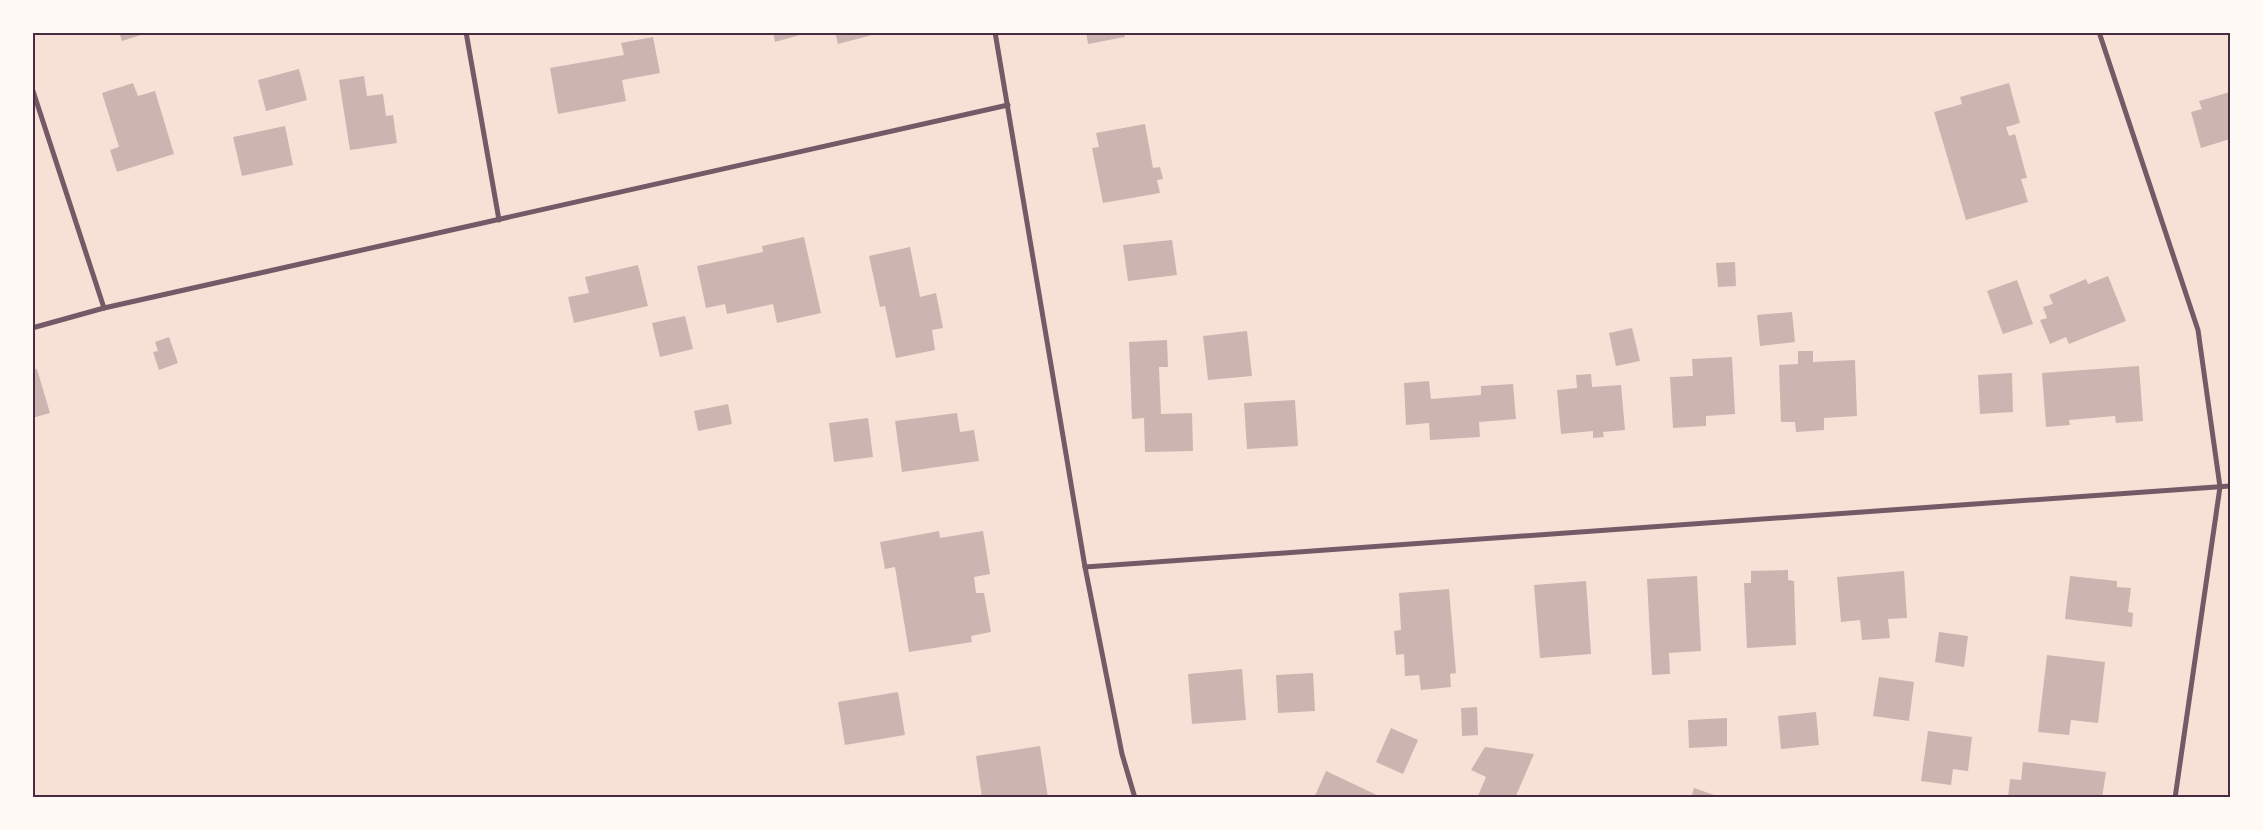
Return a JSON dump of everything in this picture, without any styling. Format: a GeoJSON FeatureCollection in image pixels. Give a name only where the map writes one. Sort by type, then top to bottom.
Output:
{"type":"FeatureCollection","features":[{"type":"Feature","properties":{"kind":"street"},"geometry":{"type":"LineString","coordinates":[[466,32],[499,220]]}},
{"type":"Feature","properties":{"kind":"street"},"geometry":{"type":"LineString","coordinates":[[995,32],[1085,567],[1122,754],[1135,798]]}},
{"type":"Feature","properties":{"kind":"street"},"geometry":{"type":"LineString","coordinates":[[2099,32],[2198,330],[2220,487],[2175,798]]}},
{"type":"Feature","properties":{"kind":"street"},"geometry":{"type":"LineString","coordinates":[[32,88],[104,308]]}},
{"type":"Feature","properties":{"kind":"street"},"geometry":{"type":"LineString","coordinates":[[32,328],[104,308],[1008,105]]}},
{"type":"Feature","properties":{"kind":"street"},"geometry":{"type":"LineString","coordinates":[[1085,567],[2230,486]]}},
{"type":"Feature","properties":{"kind":"building"},"geometry":{"type":"Polygon","coordinates":[[[119,32],[147,32],[147,33],[122,41],[119,32]]]}},
{"type":"Feature","properties":{"kind":"building"},"geometry":{"type":"Polygon","coordinates":[[[773,32],[807,32],[807,33],[775,42],[773,32]]]}},
{"type":"Feature","properties":{"kind":"building"},"geometry":{"type":"Polygon","coordinates":[[[835,32],[880,32],[880,33],[838,44],[835,32]]]}},
{"type":"Feature","properties":{"kind":"building"},"geometry":{"type":"Polygon","coordinates":[[[1086,32],[1124,32],[1125,37],[1088,44],[1086,32]]]}},
{"type":"Feature","properties":{"kind":"building"},"geometry":{"type":"Polygon","coordinates":[[[653,37],[660,73],[622,80],[626,101],[558,114],[550,68],[624,55],[621,43],[653,37]]]}},
{"type":"Feature","properties":{"kind":"building"},"geometry":{"type":"Polygon","coordinates":[[[299,69],[307,100],[266,111],[258,80],[299,69]]]}},
{"type":"Feature","properties":{"kind":"building"},"geometry":{"type":"Polygon","coordinates":[[[364,76],[367,96],[383,94],[386,116],[393,115],[397,143],[350,150],[339,80],[364,76]]]}},
{"type":"Feature","properties":{"kind":"building"},"geometry":{"type":"Polygon","coordinates":[[[133,83],[138,96],[155,91],[174,154],[117,172],[110,150],[119,147],[102,93],[133,83]]]}},
{"type":"Feature","properties":{"kind":"building"},"geometry":{"type":"Polygon","coordinates":[[[2009,83],[2020,123],[2006,127],[2009,136],[2015,134],[2027,178],[2021,179],[2028,202],[1966,220],[1934,112],[1962,104],[1960,97],[2009,83]]]}},
{"type":"Feature","properties":{"kind":"building"},"geometry":{"type":"Polygon","coordinates":[[[2230,92],[2230,139],[2201,148],[2191,112],[2202,109],[2199,101],[2230,92]]]}},
{"type":"Feature","properties":{"kind":"building"},"geometry":{"type":"Polygon","coordinates":[[[1145,124],[1153,168],[1160,167],[1163,179],[1157,180],[1160,193],[1103,203],[1092,148],[1099,147],[1096,133],[1145,124]]]}},
{"type":"Feature","properties":{"kind":"building"},"geometry":{"type":"Polygon","coordinates":[[[285,126],[293,165],[242,176],[233,137],[285,126]]]}},
{"type":"Feature","properties":{"kind":"building"},"geometry":{"type":"Polygon","coordinates":[[[804,237],[821,313],[777,323],[773,304],[727,314],[725,304],[706,308],[697,266],[763,252],[762,246],[804,237]]]}},
{"type":"Feature","properties":{"kind":"building"},"geometry":{"type":"Polygon","coordinates":[[[1172,240],[1177,275],[1128,281],[1123,245],[1172,240]]]}},
{"type":"Feature","properties":{"kind":"building"},"geometry":{"type":"Polygon","coordinates":[[[910,247],[920,297],[936,293],[943,328],[932,330],[935,350],[896,358],[885,306],[880,307],[869,256],[910,247]]]}},
{"type":"Feature","properties":{"kind":"building"},"geometry":{"type":"Polygon","coordinates":[[[1735,262],[1736,286],[1718,287],[1716,263],[1735,262]]]}},
{"type":"Feature","properties":{"kind":"building"},"geometry":{"type":"Polygon","coordinates":[[[638,265],[648,306],[574,323],[568,297],[589,293],[585,277],[638,265]]]}},
{"type":"Feature","properties":{"kind":"building"},"geometry":{"type":"Polygon","coordinates":[[[2108,276],[2126,321],[2069,344],[2066,337],[2050,344],[2040,320],[2047,318],[2043,307],[2053,304],[2049,295],[2086,279],[2088,284],[2108,276]]]}},
{"type":"Feature","properties":{"kind":"building"},"geometry":{"type":"Polygon","coordinates":[[[2017,280],[2033,324],[2003,334],[1987,291],[2017,280]]]}},
{"type":"Feature","properties":{"kind":"building"},"geometry":{"type":"Polygon","coordinates":[[[1792,312],[1795,342],[1760,346],[1757,315],[1792,312]]]}},
{"type":"Feature","properties":{"kind":"building"},"geometry":{"type":"Polygon","coordinates":[[[685,316],[693,349],[660,357],[652,323],[685,316]]]}},
{"type":"Feature","properties":{"kind":"building"},"geometry":{"type":"Polygon","coordinates":[[[1632,328],[1640,361],[1616,366],[1609,333],[1632,328]]]}},
{"type":"Feature","properties":{"kind":"building"},"geometry":{"type":"Polygon","coordinates":[[[1247,331],[1252,376],[1208,380],[1203,336],[1247,331]]]}},
{"type":"Feature","properties":{"kind":"building"},"geometry":{"type":"Polygon","coordinates":[[[169,337],[178,363],[159,370],[153,352],[158,351],[155,342],[169,337]]]}},
{"type":"Feature","properties":{"kind":"building"},"geometry":{"type":"Polygon","coordinates":[[[1167,340],[1168,367],[1159,367],[1161,414],[1192,413],[1193,451],[1145,452],[1144,418],[1132,419],[1129,342],[1167,340]]]}},
{"type":"Feature","properties":{"kind":"building"},"geometry":{"type":"Polygon","coordinates":[[[1798,351],[1813,351],[1813,362],[1855,360],[1857,416],[1824,418],[1824,430],[1796,432],[1795,422],[1781,422],[1779,365],[1798,364],[1798,351]]]}},
{"type":"Feature","properties":{"kind":"building"},"geometry":{"type":"Polygon","coordinates":[[[1732,357],[1735,414],[1706,416],[1706,426],[1673,428],[1670,377],[1693,376],[1692,359],[1732,357]]]}},
{"type":"Feature","properties":{"kind":"building"},"geometry":{"type":"Polygon","coordinates":[[[2139,366],[2143,421],[2116,423],[2115,416],[2069,420],[2070,425],[2046,427],[2042,373],[2139,366]]]}},
{"type":"Feature","properties":{"kind":"building"},"geometry":{"type":"Polygon","coordinates":[[[37,369],[50,413],[32,418],[32,370],[37,369]]]}},
{"type":"Feature","properties":{"kind":"building"},"geometry":{"type":"Polygon","coordinates":[[[2012,373],[2013,412],[1980,414],[1978,375],[2012,373]]]}},
{"type":"Feature","properties":{"kind":"building"},"geometry":{"type":"Polygon","coordinates":[[[1591,374],[1592,387],[1621,385],[1625,430],[1603,432],[1604,437],[1593,438],[1593,431],[1561,434],[1557,390],[1577,388],[1576,375],[1591,374]]]}},
{"type":"Feature","properties":{"kind":"building"},"geometry":{"type":"Polygon","coordinates":[[[1429,381],[1431,399],[1481,395],[1481,386],[1513,384],[1516,419],[1479,422],[1480,437],[1430,440],[1429,423],[1406,425],[1404,383],[1429,381]]]}},
{"type":"Feature","properties":{"kind":"building"},"geometry":{"type":"Polygon","coordinates":[[[1295,400],[1298,446],[1247,449],[1244,403],[1295,400]]]}},
{"type":"Feature","properties":{"kind":"building"},"geometry":{"type":"Polygon","coordinates":[[[728,404],[732,424],[698,431],[694,411],[728,404]]]}},
{"type":"Feature","properties":{"kind":"building"},"geometry":{"type":"Polygon","coordinates":[[[957,413],[960,432],[974,430],[979,461],[902,472],[895,421],[957,413]]]}},
{"type":"Feature","properties":{"kind":"building"},"geometry":{"type":"Polygon","coordinates":[[[868,418],[873,457],[834,462],[829,423],[868,418]]]}},
{"type":"Feature","properties":{"kind":"building"},"geometry":{"type":"Polygon","coordinates":[[[939,531],[940,538],[983,531],[990,574],[974,577],[976,593],[984,593],[991,632],[971,636],[972,642],[909,652],[895,567],[885,569],[880,542],[939,531]]]}},
{"type":"Feature","properties":{"kind":"building"},"geometry":{"type":"Polygon","coordinates":[[[1788,570],[1788,580],[1794,581],[1796,645],[1747,648],[1744,583],[1751,583],[1751,571],[1788,570]]]}},
{"type":"Feature","properties":{"kind":"building"},"geometry":{"type":"Polygon","coordinates":[[[1904,571],[1907,618],[1888,619],[1890,638],[1862,640],[1860,620],[1841,622],[1837,577],[1904,571]]]}},
{"type":"Feature","properties":{"kind":"building"},"geometry":{"type":"Polygon","coordinates":[[[1697,576],[1701,651],[1669,653],[1670,674],[1652,675],[1647,579],[1697,576]]]}},
{"type":"Feature","properties":{"kind":"building"},"geometry":{"type":"Polygon","coordinates":[[[2070,576],[2117,581],[2117,587],[2131,588],[2128,612],[2133,613],[2132,627],[2065,619],[2070,576]]]}},
{"type":"Feature","properties":{"kind":"building"},"geometry":{"type":"Polygon","coordinates":[[[1586,581],[1591,654],[1540,658],[1534,585],[1586,581]]]}},
{"type":"Feature","properties":{"kind":"building"},"geometry":{"type":"Polygon","coordinates":[[[1449,589],[1456,673],[1450,674],[1451,687],[1421,690],[1419,675],[1405,676],[1404,654],[1396,655],[1394,631],[1401,630],[1399,593],[1449,589]]]}},
{"type":"Feature","properties":{"kind":"building"},"geometry":{"type":"Polygon","coordinates":[[[1939,632],[1968,636],[1964,667],[1935,662],[1939,632]]]}},
{"type":"Feature","properties":{"kind":"building"},"geometry":{"type":"Polygon","coordinates":[[[2047,655],[2105,662],[2098,723],[2071,720],[2069,735],[2038,732],[2047,655]]]}},
{"type":"Feature","properties":{"kind":"building"},"geometry":{"type":"Polygon","coordinates":[[[1242,669],[1246,720],[1192,724],[1188,674],[1242,669]]]}},
{"type":"Feature","properties":{"kind":"building"},"geometry":{"type":"Polygon","coordinates":[[[1313,673],[1315,711],[1278,713],[1276,675],[1313,673]]]}},
{"type":"Feature","properties":{"kind":"building"},"geometry":{"type":"Polygon","coordinates":[[[1879,677],[1914,682],[1909,721],[1873,716],[1879,677]]]}},
{"type":"Feature","properties":{"kind":"building"},"geometry":{"type":"Polygon","coordinates":[[[898,692],[905,735],[845,745],[838,702],[898,692]]]}},
{"type":"Feature","properties":{"kind":"building"},"geometry":{"type":"Polygon","coordinates":[[[1477,707],[1478,735],[1462,736],[1461,708],[1477,707]]]}},
{"type":"Feature","properties":{"kind":"building"},"geometry":{"type":"Polygon","coordinates":[[[1816,712],[1819,745],[1781,749],[1778,716],[1816,712]]]}},
{"type":"Feature","properties":{"kind":"building"},"geometry":{"type":"Polygon","coordinates":[[[1727,718],[1727,746],[1689,748],[1688,720],[1727,718]]]}},
{"type":"Feature","properties":{"kind":"building"},"geometry":{"type":"Polygon","coordinates":[[[1391,728],[1418,740],[1403,774],[1376,762],[1391,728]]]}},
{"type":"Feature","properties":{"kind":"building"},"geometry":{"type":"Polygon","coordinates":[[[1928,731],[1972,737],[1968,771],[1953,769],[1951,785],[1921,781],[1928,731]]]}},
{"type":"Feature","properties":{"kind":"building"},"geometry":{"type":"Polygon","coordinates":[[[1040,746],[1048,798],[982,798],[976,756],[1040,746]]]}},
{"type":"Feature","properties":{"kind":"building"},"geometry":{"type":"Polygon","coordinates":[[[1485,747],[1534,754],[1515,798],[1477,798],[1486,777],[1471,770],[1485,747]]]}},
{"type":"Feature","properties":{"kind":"building"},"geometry":{"type":"Polygon","coordinates":[[[2023,762],[2106,772],[2102,798],[2008,798],[2010,779],[2021,780],[2023,762]]]}},
{"type":"Feature","properties":{"kind":"building"},"geometry":{"type":"Polygon","coordinates":[[[1326,771],[1379,796],[1378,798],[1314,798],[1326,771]]]}},
{"type":"Feature","properties":{"kind":"building"},"geometry":{"type":"Polygon","coordinates":[[[1694,788],[1720,797],[1720,798],[1691,798],[1694,788]]]}}]}
